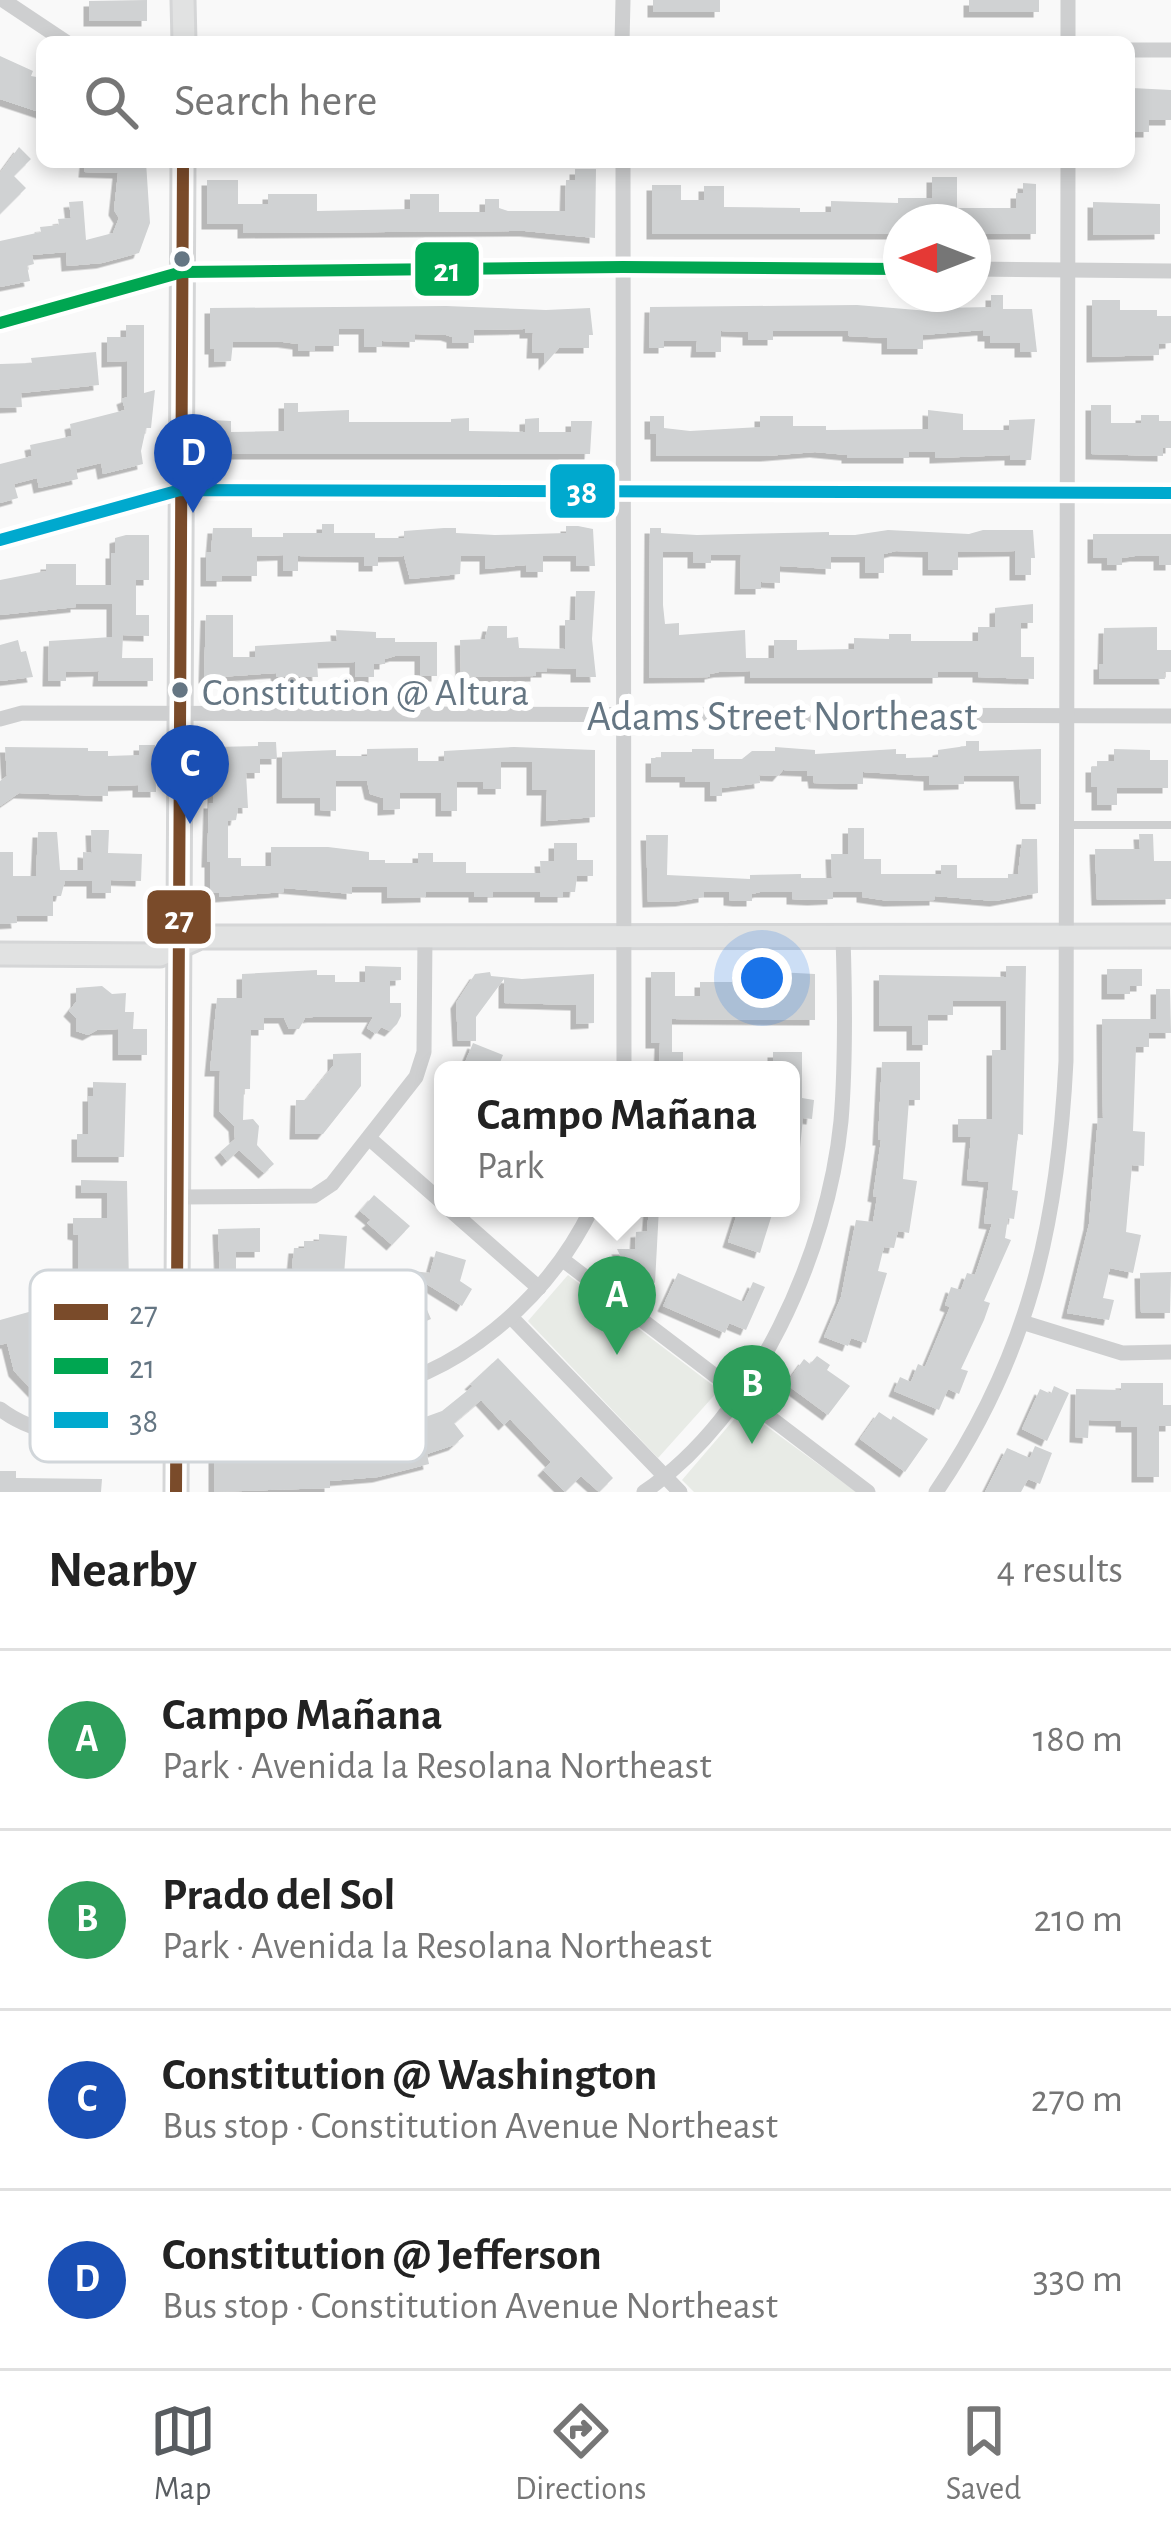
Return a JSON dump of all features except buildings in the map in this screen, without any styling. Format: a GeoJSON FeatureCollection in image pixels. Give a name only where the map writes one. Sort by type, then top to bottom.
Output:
{"type":"FeatureCollection","features":[{"type":"Feature","properties":{"kind":"street"},"geometry":{"type":"LineString","coordinates":[[3,0],[57,36]]}},
{"type":"Feature","properties":{"kind":"street"},"geometry":{"type":"LineString","coordinates":[[184,0],[184,36]]}},
{"type":"Feature","properties":{"kind":"street"},"geometry":{"type":"LineString","coordinates":[[622,36],[623,0]]}},
{"type":"Feature","properties":{"kind":"street"},"geometry":{"type":"LineString","coordinates":[[1068,0],[1068,36]]}},
{"type":"Feature","properties":{"kind":"street"},"geometry":{"type":"LineString","coordinates":[[1135,50],[1171,50]]}},
{"type":"Feature","properties":{"kind":"street"},"geometry":{"type":"LineString","coordinates":[[180,1270],[183,168]]}},
{"type":"Feature","properties":{"kind":"street"},"geometry":{"type":"LineString","coordinates":[[623,168],[624,1061]]}},
{"type":"Feature","properties":{"kind":"street"},"geometry":{"type":"LineString","coordinates":[[936,1492],[967,1446],[1024,1323],[1042,1261],[1063,1129],[1068,168]]}},
{"type":"Feature","properties":{"kind":"street"},"geometry":{"type":"LineString","coordinates":[[0,323],[182,272],[883,269]]}},
{"type":"Feature","properties":{"kind":"street"},"geometry":{"type":"LineString","coordinates":[[991,269],[1171,271]]}},
{"type":"Feature","properties":{"kind":"street"},"geometry":{"type":"LineString","coordinates":[[0,540],[180,490],[1171,493]]}},
{"type":"Feature","properties":{"kind":"street","name":"Adams Street Northeast"},"geometry":{"type":"LineString","coordinates":[[0,719],[22,713],[1171,716]]}},
{"type":"Feature","properties":{"kind":"street"},"geometry":{"type":"LineString","coordinates":[[181,1197],[314,1196],[332,1184],[416,1077],[424,1052],[425,936]]}},
{"type":"Feature","properties":{"kind":"street"},"geometry":{"type":"LineString","coordinates":[[0,954],[160,955],[200,937],[1171,936]]}},
{"type":"Feature","properties":{"kind":"street"},"geometry":{"type":"LineString","coordinates":[[644,1492],[665,1477],[739,1393],[773,1340],[800,1282],[825,1207],[841,1120],[844,937]]}},
{"type":"Feature","properties":{"kind":"street"},"geometry":{"type":"LineString","coordinates":[[370,1139],[434,1195]]}},
{"type":"Feature","properties":{"kind":"street"},"geometry":{"type":"LineString","coordinates":[[458,1217],[538,1288]]}},
{"type":"Feature","properties":{"kind":"street"},"geometry":{"type":"LineString","coordinates":[[426,1370],[512,1318],[563,1260],[587,1217]]}},
{"type":"Feature","properties":{"kind":"street"},"geometry":{"type":"LineString","coordinates":[[563,1260],[868,1492]]}},
{"type":"Feature","properties":{"kind":"street"},"geometry":{"type":"LineString","coordinates":[[512,1318],[680,1492]]}},
{"type":"Feature","properties":{"kind":"street"},"geometry":{"type":"LineString","coordinates":[[1024,1323],[1122,1353],[1171,1352]]}},
{"type":"Feature","properties":{"kind":"street"},"geometry":{"type":"LineString","coordinates":[[0,1409],[30,1427]]}},
{"type":"Feature","properties":{"kind":"street"},"geometry":{"type":"LineString","coordinates":[[176,1492],[177,1462]]}},
{"type":"Feature","properties":{"kind":"lane"},"geometry":{"type":"LineString","coordinates":[[1066,825],[1171,825]]}},
{"type":"Feature","properties":{"kind":"shaded area"},"geometry":{"type":"Polygon","coordinates":[[[568,1275],[719,1390],[658,1458],[528,1321],[568,1275]]]}},
{"type":"Feature","properties":{"kind":"shaded area"},"geometry":{"type":"Polygon","coordinates":[[[743,1409],[856,1492],[694,1492],[682,1480],[743,1409]]]}},
{"type":"Feature","properties":{"kind":"transit line","name":"27"},"geometry":{"type":"LineString","coordinates":[[177,1270],[183,168]]}},
{"type":"Feature","properties":{"kind":"transit line","name":"21"},"geometry":{"type":"LineString","coordinates":[[0,323],[182,272],[883,269]]}},
{"type":"Feature","properties":{"kind":"transit line","name":"38"},"geometry":{"type":"LineString","coordinates":[[0,540],[180,490],[1171,493]]}},
{"type":"Feature","properties":{"kind":"transit line","name":"27"},"geometry":{"type":"LineString","coordinates":[[176,1462],[176,1492]]}},
{"type":"Feature","properties":{"kind":"place","name":"Constitution @ Jefferson"},"geometry":{"type":"Point","coordinates":[193,513]}},
{"type":"Feature","properties":{"kind":"place","name":"Constitution @ Altura"},"geometry":{"type":"Point","coordinates":[180,690]}},
{"type":"Feature","properties":{"kind":"place","name":"Constitution @ Washington"},"geometry":{"type":"Point","coordinates":[190,824]}},
{"type":"Feature","properties":{"kind":"place","name":"Campo Mañana"},"geometry":{"type":"Point","coordinates":[617,1355]}},
{"type":"Feature","properties":{"kind":"place","name":"Prado del Sol"},"geometry":{"type":"Point","coordinates":[752,1444]}}]}
